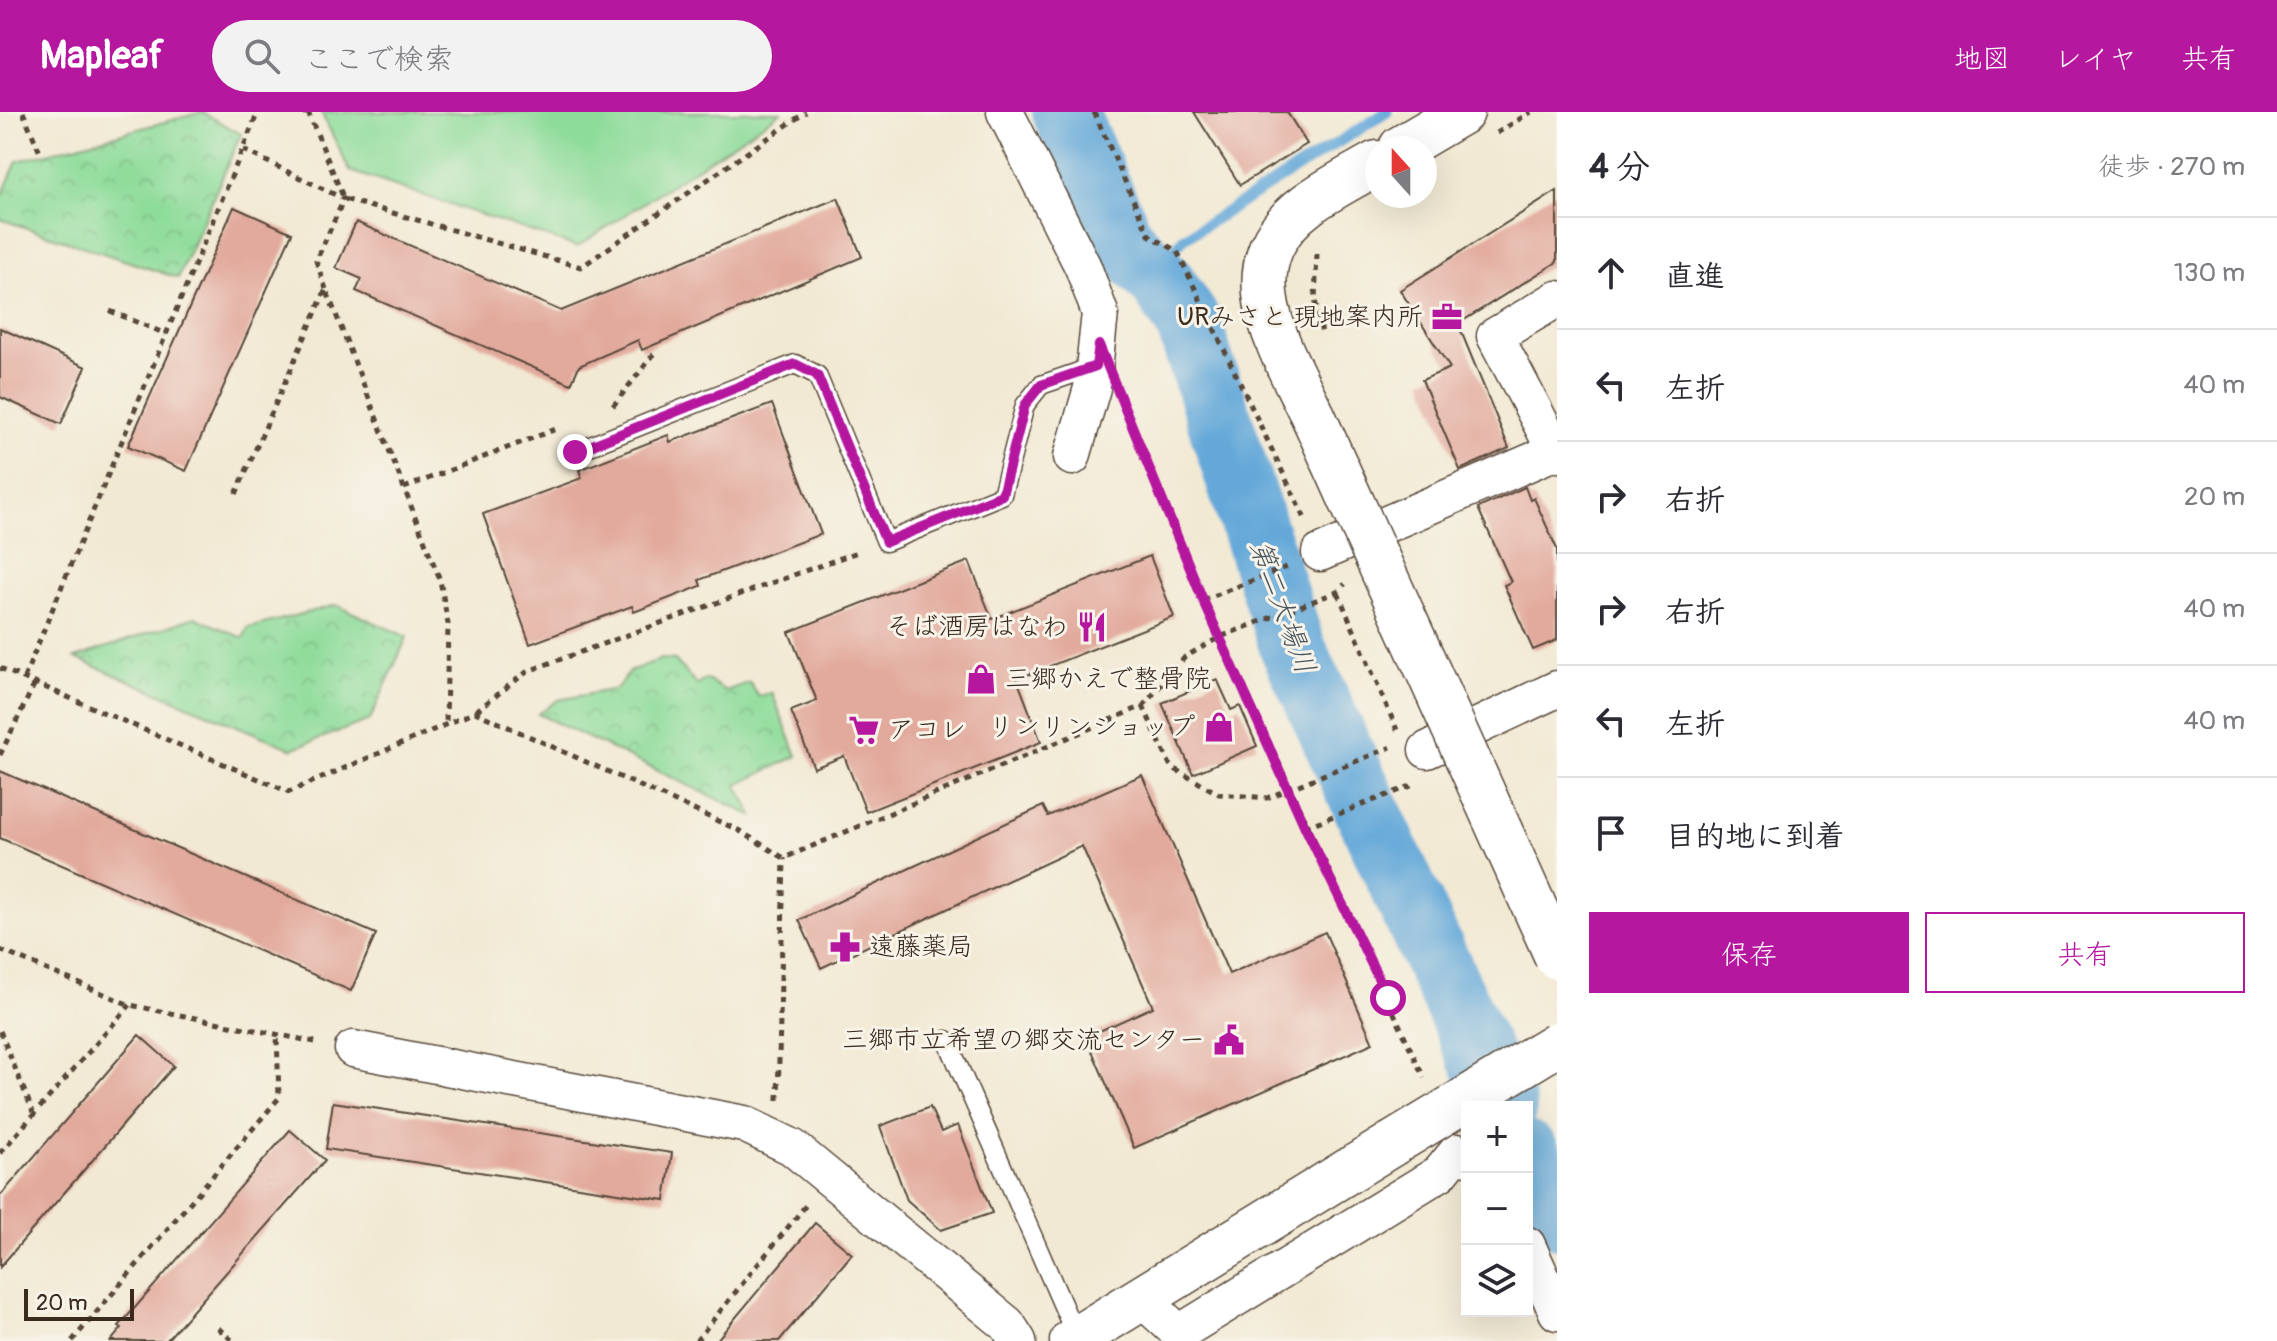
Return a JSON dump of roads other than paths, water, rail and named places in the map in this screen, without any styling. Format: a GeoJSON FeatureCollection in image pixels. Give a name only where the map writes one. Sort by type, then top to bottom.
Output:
{"type":"FeatureCollection","features":[{"type":"Feature","properties":{"kind":"street"},"geometry":{"type":"LineString","coordinates":[[1005,112],[1083,267],[1100,313],[1096,366],[1072,457]]}},
{"type":"Feature","properties":{"kind":"street"},"geometry":{"type":"LineString","coordinates":[[1421,136],[1462,112]]}},
{"type":"Feature","properties":{"kind":"street"},"geometry":{"type":"LineString","coordinates":[[1365,170],[1307,204],[1278,234],[1264,272],[1264,301],[1271,328],[1557,957]]}},
{"type":"Feature","properties":{"kind":"street"},"geometry":{"type":"LineString","coordinates":[[1320,553],[1556,453],[1495,336],[1557,299]]}},
{"type":"Feature","properties":{"kind":"street"},"geometry":{"type":"LineString","coordinates":[[1415,761],[1557,689]]}},
{"type":"Feature","properties":{"kind":"street"},"geometry":{"type":"LineString","coordinates":[[1074,1340],[1557,1044]]}},
{"type":"Feature","properties":{"kind":"street"},"geometry":{"type":"LineString","coordinates":[[353,1049],[744,1124],[772,1136],[812,1163],[995,1314],[1018,1341]]}},
{"type":"Feature","properties":{"kind":"street"},"geometry":{"type":"LineString","coordinates":[[1142,1299],[1179,1333],[1440,1173],[1457,1152],[1461,1154]]}},
{"type":"Feature","properties":{"kind":"street"},"geometry":{"type":"LineString","coordinates":[[1533,1258],[1557,1312]]}},
{"type":"Feature","properties":{"kind":"lane"},"geometry":{"type":"LineString","coordinates":[[575,452],[795,364],[817,375],[886,542],[1002,495],[1025,405],[1041,385],[1096,366]]}},
{"type":"Feature","properties":{"kind":"lane"},"geometry":{"type":"LineString","coordinates":[[947,1040],[1074,1340]]}},
{"type":"Feature","properties":{"kind":"waterway","name":"第二大場川"},"geometry":{"type":"LineString","coordinates":[[1065,112],[1123,243],[1162,282],[1188,322],[1292,646],[1501,1101]]}},
{"type":"Feature","properties":{"kind":"waterway"},"geometry":{"type":"LineString","coordinates":[[1155,274],[1183,239],[1387,112]]}},
{"type":"Feature","properties":{"kind":"waterway","name":"第二大場川"},"geometry":{"type":"LineString","coordinates":[[1533,1166],[1557,1216]]}},
{"type":"Feature","properties":{"kind":"place","name":"URみさと 現地案内所"},"geometry":{"type":"Point","coordinates":[1447,317]}},
{"type":"Feature","properties":{"kind":"place","name":"そば酒房はなわ"},"geometry":{"type":"Point","coordinates":[1092,627]}},
{"type":"Feature","properties":{"kind":"place","name":"三郷かえで整骨院"},"geometry":{"type":"Point","coordinates":[981,679]}},
{"type":"Feature","properties":{"kind":"place","name":"リンリンショップ"},"geometry":{"type":"Point","coordinates":[1219,727]}},
{"type":"Feature","properties":{"kind":"place","name":"アコレ"},"geometry":{"type":"Point","coordinates":[864,730]}},
{"type":"Feature","properties":{"kind":"place","name":"遠藤薬局"},"geometry":{"type":"Point","coordinates":[845,947]}},
{"type":"Feature","properties":{"kind":"place","name":"三郷市立希望の郷交流センター"},"geometry":{"type":"Point","coordinates":[1229,1040]}}]}
